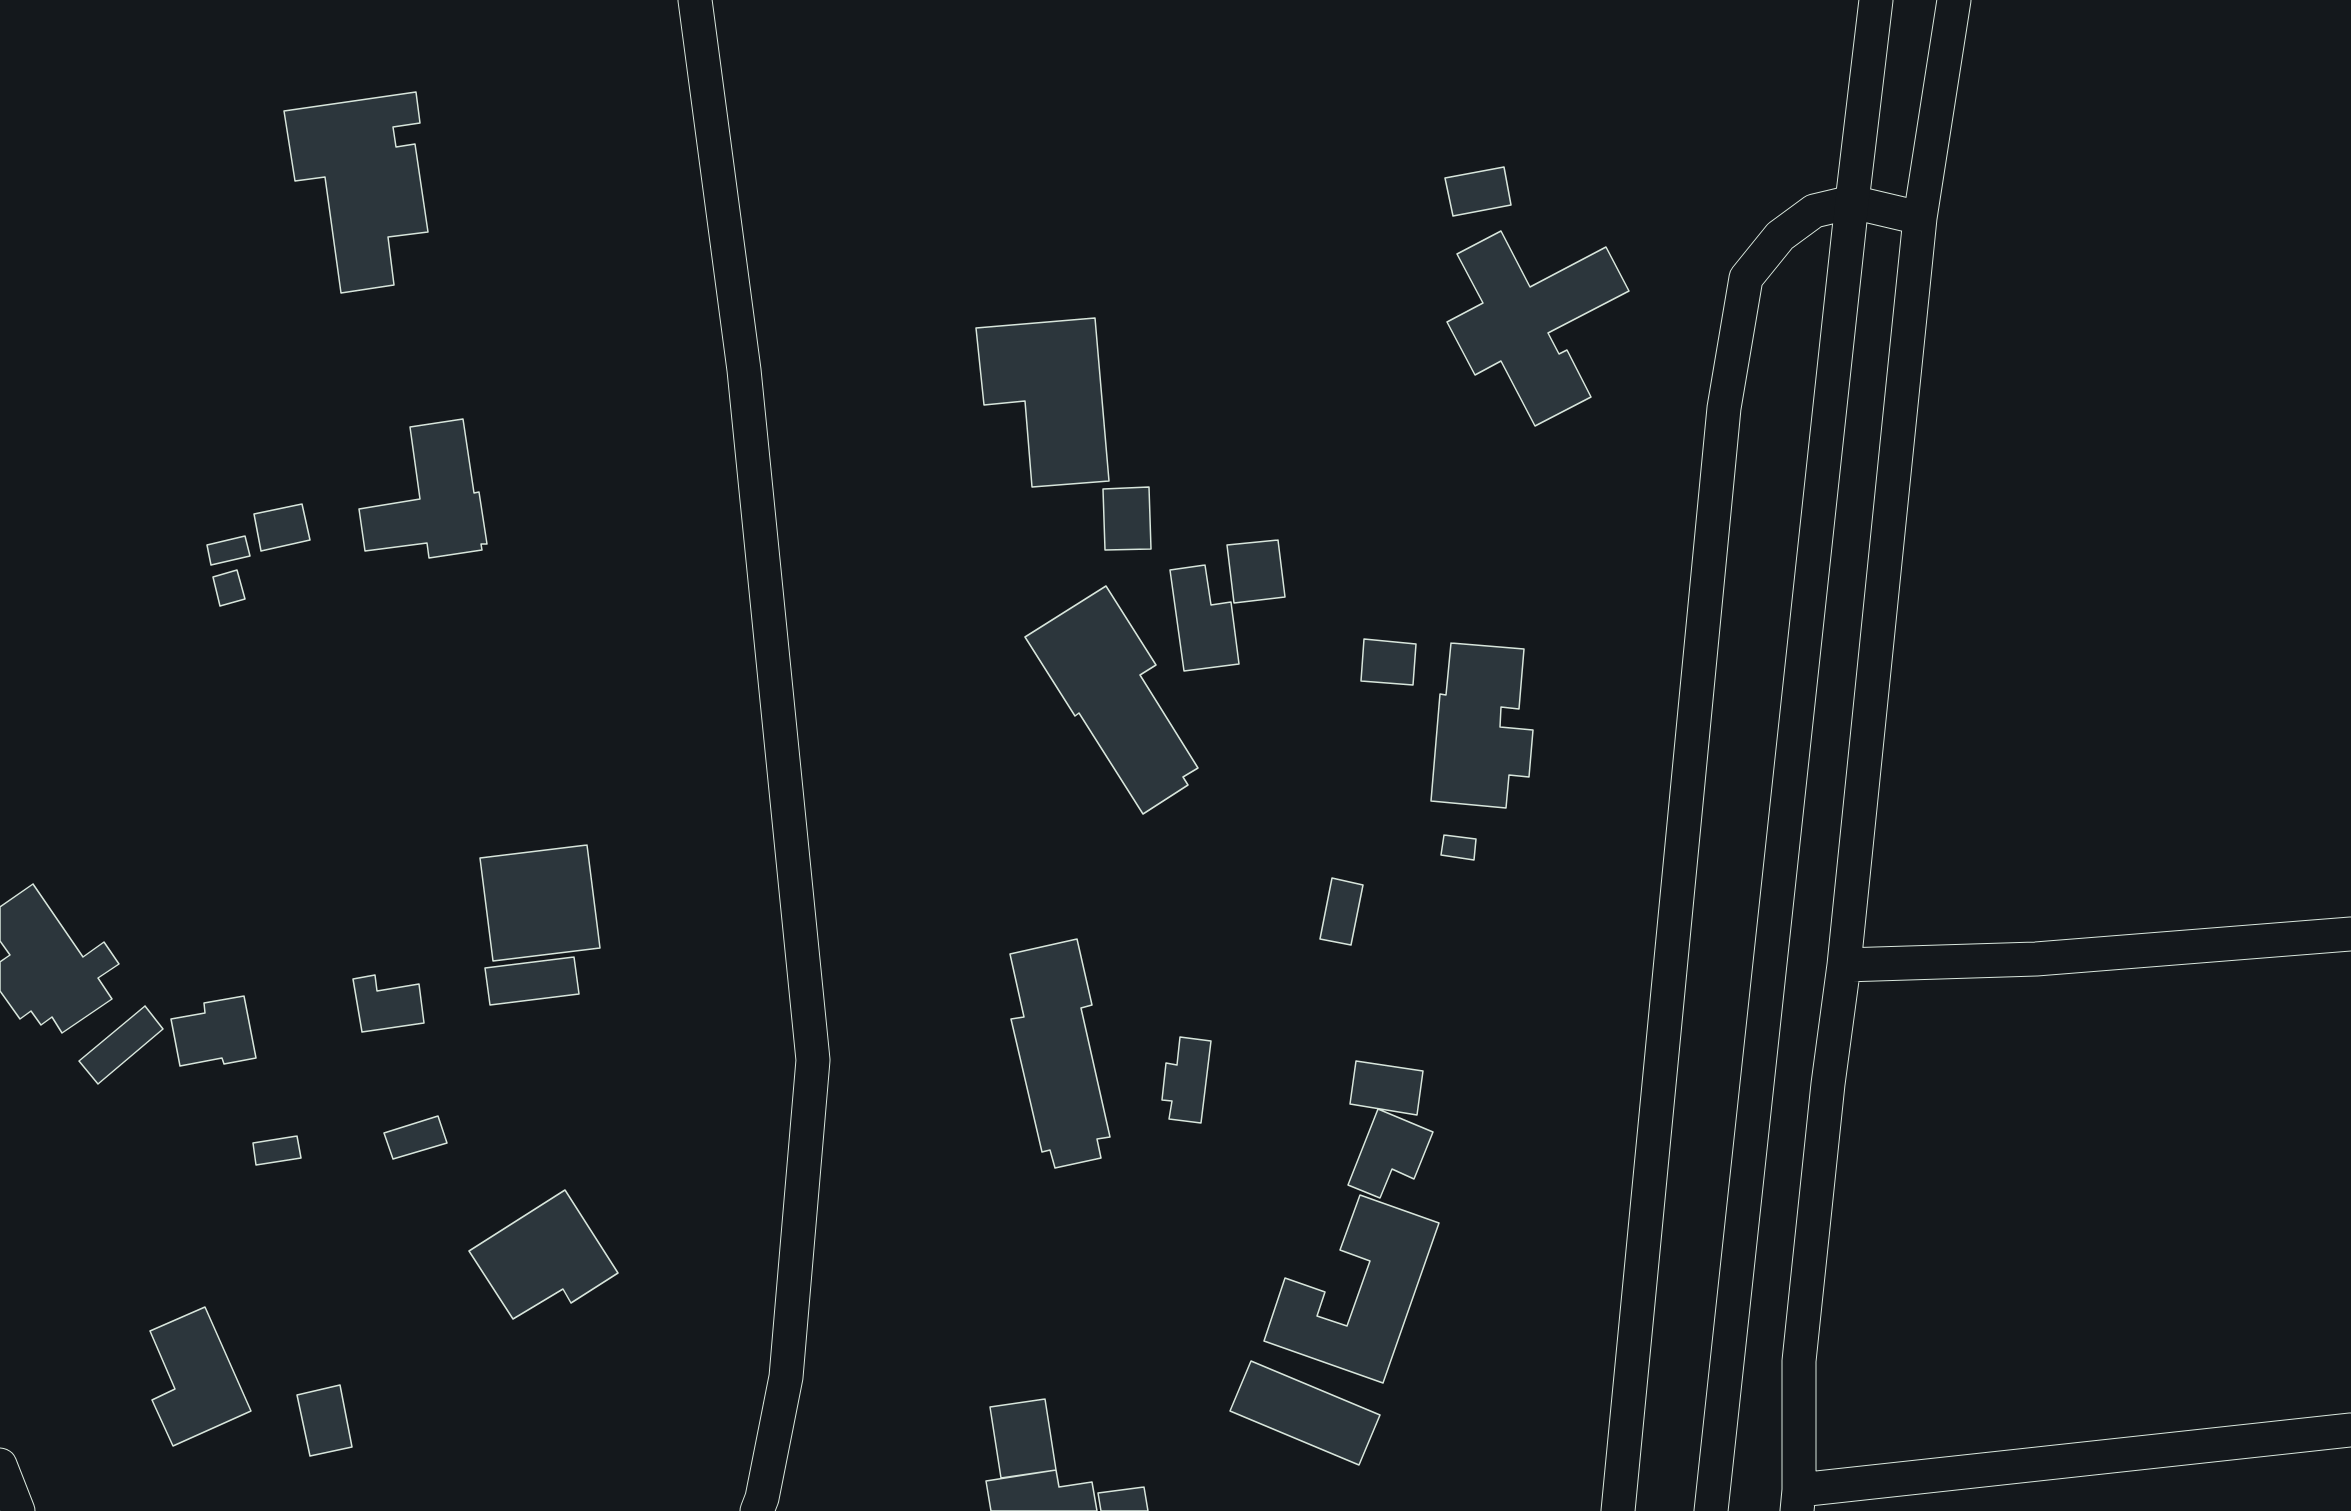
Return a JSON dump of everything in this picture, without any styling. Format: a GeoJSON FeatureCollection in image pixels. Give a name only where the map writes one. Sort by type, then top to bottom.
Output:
{"type":"FeatureCollection","features":[{"type":"Feature","properties":{"kind":"main road"},"geometry":{"type":"LineString","coordinates":[[695,0],[744,370],[813,1060],[786,1377],[762,1498],[757,1511]]}},
{"type":"Feature","properties":{"kind":"main road"},"geometry":{"type":"LineString","coordinates":[[1711,1511],[1852,202],[1876,0]]}},
{"type":"Feature","properties":{"kind":"main road"},"geometry":{"type":"LineString","coordinates":[[1954,0],[1920,218],[1844,965],[1828,1084],[1799,1361],[1798,1500],[2351,1430]]}},
{"type":"Feature","properties":{"kind":"main road"},"geometry":{"type":"LineString","coordinates":[[1618,1511],[1724,408],[1746,278],[1779,236],[1814,211],[1852,202],[1920,218]]}},
{"type":"Feature","properties":{"kind":"main road"},"geometry":{"type":"LineString","coordinates":[[1844,965],[2036,959],[2351,934]]}},
{"type":"Feature","properties":{"kind":"main road"},"geometry":{"type":"LineString","coordinates":[[0,1465],[18,1511]]}},
{"type":"Feature","properties":{"kind":"building"},"geometry":{"type":"Polygon","coordinates":[[[416,92],[420,123],[393,127],[396,147],[415,144],[428,232],[388,237],[394,285],[341,293],[325,177],[295,181],[284,111],[416,92]]]}},
{"type":"Feature","properties":{"kind":"building"},"geometry":{"type":"Polygon","coordinates":[[[1504,167],[1511,205],[1453,216],[1445,178],[1504,167]]]}},
{"type":"Feature","properties":{"kind":"building"},"geometry":{"type":"Polygon","coordinates":[[[1501,231],[1530,287],[1606,247],[1629,291],[1548,333],[1559,354],[1567,350],[1591,397],[1535,426],[1501,361],[1475,375],[1447,322],[1483,303],[1457,254],[1501,231]]]}},
{"type":"Feature","properties":{"kind":"building"},"geometry":{"type":"Polygon","coordinates":[[[1095,318],[1109,481],[1032,487],[1025,401],[984,405],[976,328],[1095,318]]]}},
{"type":"Feature","properties":{"kind":"building"},"geometry":{"type":"Polygon","coordinates":[[[463,419],[474,493],[479,492],[487,544],[481,544],[482,550],[429,558],[427,543],[365,551],[359,509],[420,499],[410,427],[463,419]]]}},
{"type":"Feature","properties":{"kind":"building"},"geometry":{"type":"Polygon","coordinates":[[[1149,487],[1151,549],[1105,550],[1103,489],[1149,487]]]}},
{"type":"Feature","properties":{"kind":"building"},"geometry":{"type":"Polygon","coordinates":[[[302,504],[310,540],[261,551],[254,514],[302,504]]]}},
{"type":"Feature","properties":{"kind":"building"},"geometry":{"type":"Polygon","coordinates":[[[245,536],[250,556],[211,565],[207,545],[245,536]]]}},
{"type":"Feature","properties":{"kind":"building"},"geometry":{"type":"Polygon","coordinates":[[[1278,540],[1285,597],[1234,603],[1227,545],[1278,540]]]}},
{"type":"Feature","properties":{"kind":"building"},"geometry":{"type":"Polygon","coordinates":[[[1205,565],[1211,605],[1231,602],[1239,664],[1184,671],[1170,570],[1205,565]]]}},
{"type":"Feature","properties":{"kind":"building"},"geometry":{"type":"Polygon","coordinates":[[[237,570],[245,599],[220,606],[213,577],[237,570]]]}},
{"type":"Feature","properties":{"kind":"building"},"geometry":{"type":"Polygon","coordinates":[[[1106,586],[1156,665],[1140,675],[1198,768],[1183,777],[1188,785],[1143,814],[1079,713],[1075,716],[1025,637],[1106,586]]]}},
{"type":"Feature","properties":{"kind":"building"},"geometry":{"type":"Polygon","coordinates":[[[1364,639],[1416,644],[1413,685],[1361,681],[1364,639]]]}},
{"type":"Feature","properties":{"kind":"building"},"geometry":{"type":"Polygon","coordinates":[[[1451,643],[1524,649],[1519,709],[1501,707],[1500,727],[1533,730],[1529,777],[1509,775],[1506,808],[1431,801],[1440,694],[1446,695],[1451,643]]]}},
{"type":"Feature","properties":{"kind":"building"},"geometry":{"type":"Polygon","coordinates":[[[1444,835],[1476,839],[1474,860],[1441,855],[1444,835]]]}},
{"type":"Feature","properties":{"kind":"building"},"geometry":{"type":"Polygon","coordinates":[[[587,845],[600,948],[493,961],[480,858],[587,845]]]}},
{"type":"Feature","properties":{"kind":"building"},"geometry":{"type":"Polygon","coordinates":[[[1332,878],[1363,885],[1351,945],[1320,939],[1332,878]]]}},
{"type":"Feature","properties":{"kind":"building"},"geometry":{"type":"Polygon","coordinates":[[[33,884],[83,957],[104,942],[119,964],[98,978],[112,999],[62,1033],[52,1017],[41,1025],[31,1011],[20,1019],[0,991],[0,962],[10,955],[0,941],[0,907],[33,884]]]}},
{"type":"Feature","properties":{"kind":"building"},"geometry":{"type":"Polygon","coordinates":[[[1077,939],[1092,1005],[1081,1008],[1110,1137],[1097,1139],[1101,1158],[1055,1168],[1050,1150],[1042,1152],[1011,1019],[1024,1017],[1010,954],[1077,939]]]}},
{"type":"Feature","properties":{"kind":"building"},"geometry":{"type":"Polygon","coordinates":[[[574,957],[579,994],[490,1005],[485,968],[574,957]]]}},
{"type":"Feature","properties":{"kind":"building"},"geometry":{"type":"Polygon","coordinates":[[[375,975],[377,991],[419,984],[424,1023],[362,1032],[353,979],[375,975]]]}},
{"type":"Feature","properties":{"kind":"building"},"geometry":{"type":"Polygon","coordinates":[[[244,996],[256,1058],[224,1064],[222,1058],[180,1066],[171,1019],[205,1013],[204,1003],[244,996]]]}},
{"type":"Feature","properties":{"kind":"building"},"geometry":{"type":"Polygon","coordinates":[[[145,1006],[163,1029],[98,1084],[79,1061],[145,1006]]]}},
{"type":"Feature","properties":{"kind":"building"},"geometry":{"type":"Polygon","coordinates":[[[1180,1037],[1211,1041],[1201,1123],[1169,1119],[1172,1101],[1162,1100],[1166,1063],[1177,1065],[1180,1037]]]}},
{"type":"Feature","properties":{"kind":"building"},"geometry":{"type":"Polygon","coordinates":[[[1356,1061],[1423,1071],[1417,1115],[1350,1104],[1356,1061]]]}},
{"type":"Feature","properties":{"kind":"building"},"geometry":{"type":"Polygon","coordinates":[[[1378,1109],[1433,1132],[1414,1179],[1392,1169],[1380,1198],[1348,1185],[1378,1109]]]}},
{"type":"Feature","properties":{"kind":"building"},"geometry":{"type":"Polygon","coordinates":[[[438,1116],[447,1143],[393,1159],[384,1133],[438,1116]]]}},
{"type":"Feature","properties":{"kind":"building"},"geometry":{"type":"Polygon","coordinates":[[[297,1136],[301,1158],[256,1165],[253,1143],[297,1136]]]}},
{"type":"Feature","properties":{"kind":"building"},"geometry":{"type":"Polygon","coordinates":[[[565,1190],[618,1273],[571,1303],[563,1289],[513,1319],[469,1251],[565,1190]]]}},
{"type":"Feature","properties":{"kind":"building"},"geometry":{"type":"Polygon","coordinates":[[[1360,1195],[1439,1223],[1383,1383],[1264,1341],[1285,1278],[1325,1292],[1317,1316],[1347,1326],[1370,1261],[1340,1250],[1360,1195]]]}},
{"type":"Feature","properties":{"kind":"building"},"geometry":{"type":"Polygon","coordinates":[[[205,1307],[251,1411],[173,1446],[152,1400],[175,1389],[150,1331],[205,1307]]]}},
{"type":"Feature","properties":{"kind":"building"},"geometry":{"type":"Polygon","coordinates":[[[1251,1361],[1380,1415],[1359,1465],[1230,1411],[1251,1361]]]}},
{"type":"Feature","properties":{"kind":"building"},"geometry":{"type":"Polygon","coordinates":[[[340,1385],[352,1447],[310,1456],[297,1395],[340,1385]]]}},
{"type":"Feature","properties":{"kind":"building"},"geometry":{"type":"Polygon","coordinates":[[[1045,1399],[1056,1470],[1001,1478],[990,1407],[1045,1399]]]}},
{"type":"Feature","properties":{"kind":"building"},"geometry":{"type":"Polygon","coordinates":[[[1056,1470],[1059,1487],[1092,1482],[1097,1511],[991,1511],[986,1481],[1056,1470]]]}},
{"type":"Feature","properties":{"kind":"building"},"geometry":{"type":"Polygon","coordinates":[[[1144,1487],[1148,1511],[1101,1511],[1098,1493],[1144,1487]]]}}]}
